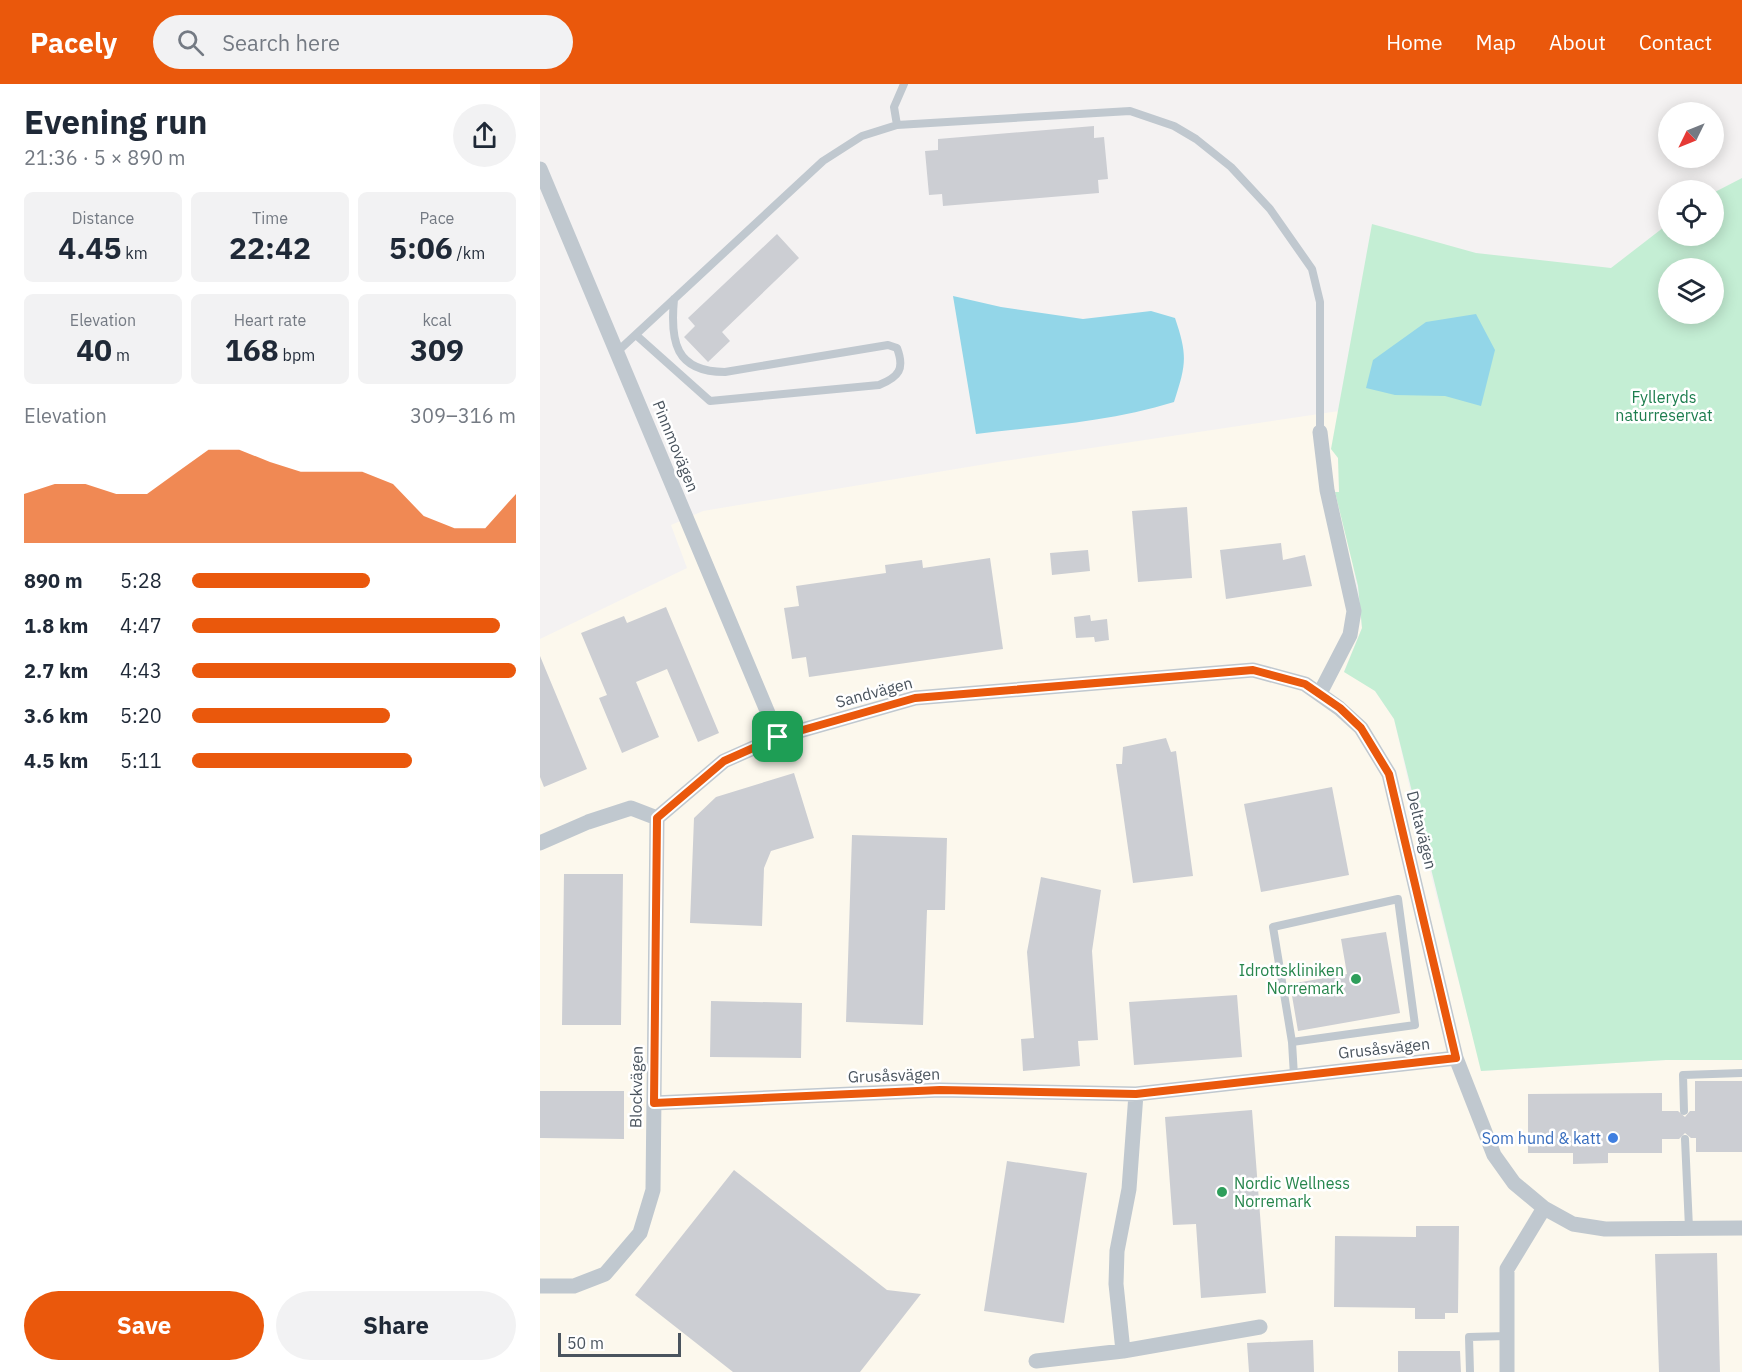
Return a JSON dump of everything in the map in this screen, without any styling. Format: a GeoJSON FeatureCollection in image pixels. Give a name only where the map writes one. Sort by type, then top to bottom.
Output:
{"type":"FeatureCollection","features":[{"type":"Feature","properties":{"kind":"street","name":"Pinnmovägen"},"geometry":{"type":"LineString","coordinates":[[540,169],[778,737]]}},
{"type":"Feature","properties":{"kind":"street"},"geometry":{"type":"LineString","coordinates":[[1320,432],[1327,490],[1354,611],[1350,635],[1320,693]]}},
{"type":"Feature","properties":{"kind":"street","name":"Sandvägen"},"geometry":{"type":"LineString","coordinates":[[657,818],[724,761],[778,737],[915,698],[1253,670],[1305,684],[1320,693]]}},
{"type":"Feature","properties":{"kind":"street","name":"Deltavägen"},"geometry":{"type":"LineString","coordinates":[[1320,693],[1361,728],[1389,774],[1456,1058],[1494,1155],[1514,1183],[1544,1208],[1573,1224],[1605,1229],[1742,1228]]}},
{"type":"Feature","properties":{"kind":"street"},"geometry":{"type":"LineString","coordinates":[[540,843],[588,822],[631,808],[657,818]]}},
{"type":"Feature","properties":{"kind":"street","name":"Blockvägen"},"geometry":{"type":"LineString","coordinates":[[540,1286],[574,1287],[605,1274],[640,1233],[653,1190],[657,818]]}},
{"type":"Feature","properties":{"kind":"street","name":"Grusåsvägen"},"geometry":{"type":"LineString","coordinates":[[654,1103],[940,1090],[1136,1094],[1456,1058]]}},
{"type":"Feature","properties":{"kind":"street"},"geometry":{"type":"LineString","coordinates":[[1123,1351],[1116,1284],[1117,1251],[1129,1189],[1136,1094]]}},
{"type":"Feature","properties":{"kind":"street"},"geometry":{"type":"LineString","coordinates":[[1507,1372],[1508,1269],[1544,1208]]}},
{"type":"Feature","properties":{"kind":"street"},"geometry":{"type":"LineString","coordinates":[[1036,1361],[1123,1351],[1260,1328]]}},
{"type":"Feature","properties":{"kind":"lane"},"geometry":{"type":"LineString","coordinates":[[897,125],[894,107],[904,84]]}},
{"type":"Feature","properties":{"kind":"lane"},"geometry":{"type":"LineString","coordinates":[[618,351],[823,161],[862,136],[897,125],[1130,111],[1174,126],[1196,139],[1231,167],[1270,209],[1312,269],[1320,302],[1320,432]]}},
{"type":"Feature","properties":{"kind":"lane"},"geometry":{"type":"LineString","coordinates":[[636,334],[710,401],[879,385],[896,378],[901,370],[902,361],[897,348],[888,345],[725,372],[704,372],[687,362],[674,345],[672,327],[674,299]]}},
{"type":"Feature","properties":{"kind":"lane"},"geometry":{"type":"LineString","coordinates":[[1292,1042],[1415,1025],[1398,899],[1273,927],[1292,1042],[1294,1076]]}},
{"type":"Feature","properties":{"kind":"lane"},"geometry":{"type":"LineString","coordinates":[[1684,1111],[1683,1075],[1742,1073]]}},
{"type":"Feature","properties":{"kind":"lane"},"geometry":{"type":"LineString","coordinates":[[1686,1138],[1689,1228]]}},
{"type":"Feature","properties":{"kind":"lane"},"geometry":{"type":"LineString","coordinates":[[1470,1372],[1469,1337],[1507,1336]]}},
{"type":"Feature","properties":{"kind":"shaded area"},"geometry":{"type":"Polygon","coordinates":[[[1339,411],[1338,457],[1362,628],[1344,671],[1375,691],[1394,719],[1420,833],[1482,1071],[1666,1060],[1742,1060],[1742,1372],[540,1372],[540,639],[687,568],[671,525],[703,511],[1004,461],[1339,411]]]}},
{"type":"Feature","properties":{"kind":"green space","name":"Fylleryds naturreservat"},"geometry":{"type":"Polygon","coordinates":[[[1742,178],[1742,1060],[1666,1060],[1481,1071],[1394,719],[1375,691],[1344,672],[1362,628],[1358,586],[1335,492],[1339,492],[1338,458],[1331,449],[1372,224],[1476,253],[1611,268],[1658,232],[1658,246],[1724,246],[1724,187],[1742,178]]]}},
{"type":"Feature","properties":{"kind":"water"},"geometry":{"type":"Polygon","coordinates":[[[953,296],[1001,307],[1083,319],[1151,311],[1175,318],[1182,342],[1184,360],[1174,402],[1101,419],[976,434],[953,296]]]}},
{"type":"Feature","properties":{"kind":"water"},"geometry":{"type":"Polygon","coordinates":[[[1476,314],[1495,350],[1481,406],[1445,396],[1395,395],[1366,388],[1373,360],[1426,322],[1476,314]]]}},
{"type":"Feature","properties":{"kind":"building"},"geometry":{"type":"Polygon","coordinates":[[[1094,126],[1094,138],[1104,137],[1108,179],[1098,180],[1099,193],[943,206],[942,194],[929,195],[925,151],[938,150],[938,139],[1094,126]]]}},
{"type":"Feature","properties":{"kind":"building"},"geometry":{"type":"Polygon","coordinates":[[[777,234],[799,258],[722,332],[730,341],[708,362],[684,337],[695,326],[688,318],[777,234]]]}},
{"type":"Feature","properties":{"kind":"building"},"geometry":{"type":"Polygon","coordinates":[[[1187,507],[1192,578],[1138,582],[1132,511],[1187,507]]]}},
{"type":"Feature","properties":{"kind":"building"},"geometry":{"type":"Polygon","coordinates":[[[1281,543],[1283,560],[1305,555],[1312,586],[1226,599],[1220,550],[1281,543]]]}},
{"type":"Feature","properties":{"kind":"building"},"geometry":{"type":"Polygon","coordinates":[[[1088,550],[1090,571],[1052,575],[1050,553],[1088,550]]]}},
{"type":"Feature","properties":{"kind":"building"},"geometry":{"type":"Polygon","coordinates":[[[990,558],[1003,649],[809,677],[806,657],[792,659],[784,608],[799,606],[796,586],[886,573],[885,565],[922,560],[923,568],[990,558]]]}},
{"type":"Feature","properties":{"kind":"building"},"geometry":{"type":"Polygon","coordinates":[[[666,607],[719,733],[698,742],[667,669],[636,682],[659,737],[622,753],[599,698],[607,695],[581,633],[624,616],[627,623],[666,607]]]}},
{"type":"Feature","properties":{"kind":"building"},"geometry":{"type":"Polygon","coordinates":[[[1090,615],[1091,621],[1107,619],[1109,640],[1095,642],[1094,637],[1076,638],[1074,617],[1090,615]]]}},
{"type":"Feature","properties":{"kind":"building"},"geometry":{"type":"Polygon","coordinates":[[[540,656],[587,769],[544,787],[540,777],[540,656]]]}},
{"type":"Feature","properties":{"kind":"building"},"geometry":{"type":"Polygon","coordinates":[[[1166,738],[1171,752],[1176,751],[1193,876],[1133,883],[1116,764],[1122,764],[1123,747],[1166,738]]]}},
{"type":"Feature","properties":{"kind":"building"},"geometry":{"type":"Polygon","coordinates":[[[794,773],[814,838],[771,851],[764,868],[762,926],[690,923],[694,818],[716,797],[794,773]]]}},
{"type":"Feature","properties":{"kind":"building"},"geometry":{"type":"Polygon","coordinates":[[[1332,787],[1349,875],[1261,892],[1244,804],[1332,787]]]}},
{"type":"Feature","properties":{"kind":"building"},"geometry":{"type":"Polygon","coordinates":[[[852,835],[947,838],[945,910],[927,910],[923,1025],[846,1022],[852,835]]]}},
{"type":"Feature","properties":{"kind":"building"},"geometry":{"type":"Polygon","coordinates":[[[564,874],[623,874],[621,1025],[562,1025],[564,874]]]}},
{"type":"Feature","properties":{"kind":"building"},"geometry":{"type":"Polygon","coordinates":[[[1041,877],[1101,890],[1092,951],[1098,1040],[1078,1041],[1080,1066],[1023,1071],[1021,1039],[1034,1038],[1027,952],[1041,877]]]}},
{"type":"Feature","properties":{"kind":"building","name":"Idrottskliniken Norremark"},"geometry":{"type":"Polygon","coordinates":[[[1386,932],[1400,1013],[1298,1031],[1290,984],[1347,974],[1341,939],[1386,932]]]}},
{"type":"Feature","properties":{"kind":"building"},"geometry":{"type":"Polygon","coordinates":[[[1237,995],[1242,1057],[1134,1065],[1129,1002],[1237,995]]]}},
{"type":"Feature","properties":{"kind":"building"},"geometry":{"type":"Polygon","coordinates":[[[711,1001],[802,1003],[801,1058],[710,1057],[711,1001]]]}},
{"type":"Feature","properties":{"kind":"building"},"geometry":{"type":"Polygon","coordinates":[[[1695,1081],[1742,1081],[1742,1152],[1696,1152],[1696,1138],[1691,1138],[1685,1133],[1679,1139],[1662,1139],[1662,1153],[1608,1153],[1608,1163],[1573,1164],[1573,1153],[1528,1153],[1528,1094],[1662,1093],[1662,1111],[1678,1111],[1685,1117],[1690,1111],[1695,1111],[1695,1081]]]}},
{"type":"Feature","properties":{"kind":"building"},"geometry":{"type":"Polygon","coordinates":[[[540,1091],[624,1091],[624,1139],[540,1138],[540,1091]]]}},
{"type":"Feature","properties":{"kind":"building"},"geometry":{"type":"Polygon","coordinates":[[[1252,1110],[1266,1293],[1201,1298],[1196,1224],[1173,1225],[1165,1117],[1252,1110]]]}},
{"type":"Feature","properties":{"kind":"building"},"geometry":{"type":"Polygon","coordinates":[[[1007,1161],[1087,1173],[1064,1323],[984,1311],[1007,1161]]]}},
{"type":"Feature","properties":{"kind":"building"},"geometry":{"type":"Polygon","coordinates":[[[734,1170],[887,1290],[921,1294],[860,1372],[733,1372],[635,1295],[734,1170]]]}},
{"type":"Feature","properties":{"kind":"building"},"geometry":{"type":"Polygon","coordinates":[[[1416,1226],[1459,1226],[1458,1313],[1445,1313],[1445,1319],[1415,1319],[1415,1308],[1334,1307],[1335,1236],[1416,1237],[1416,1226]]]}},
{"type":"Feature","properties":{"kind":"building"},"geometry":{"type":"Polygon","coordinates":[[[1717,1253],[1720,1372],[1659,1372],[1655,1254],[1717,1253]]]}},
{"type":"Feature","properties":{"kind":"building"},"geometry":{"type":"Polygon","coordinates":[[[1313,1340],[1314,1372],[1249,1372],[1247,1343],[1313,1340]]]}},
{"type":"Feature","properties":{"kind":"building"},"geometry":{"type":"Polygon","coordinates":[[[1398,1351],[1460,1351],[1461,1372],[1398,1372],[1398,1351]]]}},
{"type":"Feature","properties":{"kind":"place","name":"Idrottskliniken Norremark"},"geometry":{"type":"Point","coordinates":[1356,979]}},
{"type":"Feature","properties":{"kind":"place","name":"Som hund & katt"},"geometry":{"type":"Point","coordinates":[1613,1138]}},
{"type":"Feature","properties":{"kind":"place","name":"Nordic Wellness Norremark"},"geometry":{"type":"Point","coordinates":[1222,1192]}},
{"type":"Feature","properties":{"kind":"route"},"geometry":{"type":"LineString","coordinates":[[1253,670],[1305,684],[1340,708],[1361,728],[1389,774],[1399,805],[1456,1058],[1136,1094],[940,1090],[654,1103],[657,818],[724,761],[778,737],[915,698],[1253,670]]}}]}
